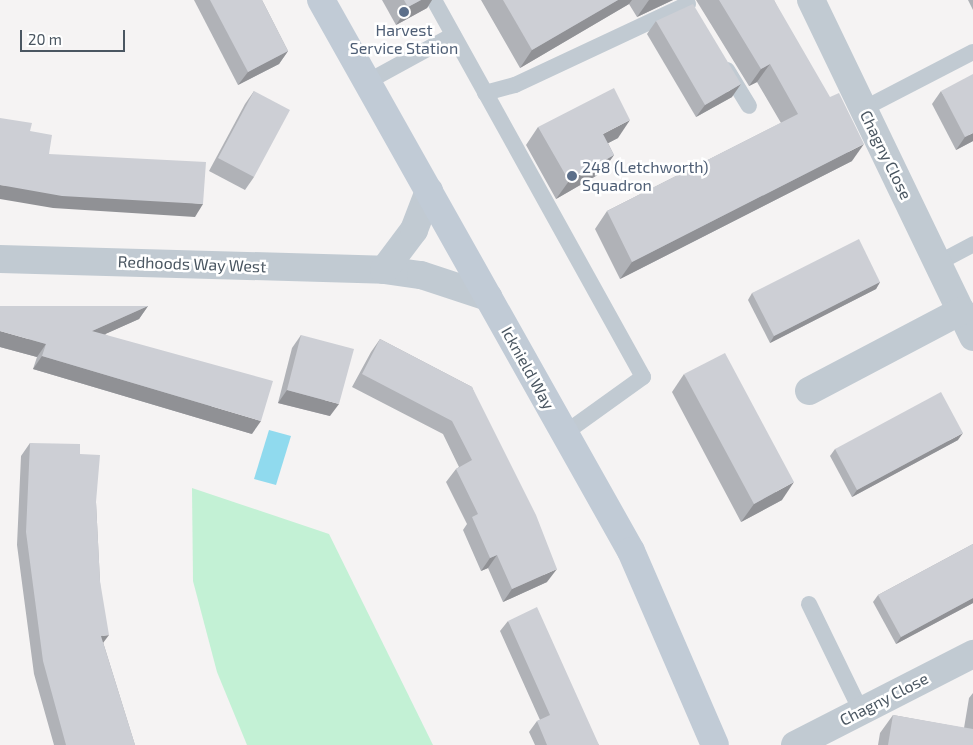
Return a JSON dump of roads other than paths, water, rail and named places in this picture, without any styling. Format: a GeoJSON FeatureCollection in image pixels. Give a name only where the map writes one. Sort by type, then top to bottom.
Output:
{"type":"FeatureCollection","features":[{"type":"Feature","properties":{"kind":"street","name":"Icknield Way"},"geometry":{"type":"LineString","coordinates":[[321,0],[631,551],[716,745]]}},
{"type":"Feature","properties":{"kind":"street","name":"Chagny Close"},"geometry":{"type":"LineString","coordinates":[[810,0],[973,337]]}},
{"type":"Feature","properties":{"kind":"street"},"geometry":{"type":"LineString","coordinates":[[384,270],[414,230],[428,191]]}},
{"type":"Feature","properties":{"kind":"street","name":"Redhoods Way West"},"geometry":{"type":"LineString","coordinates":[[0,259],[384,270],[421,275],[488,297]]}},
{"type":"Feature","properties":{"kind":"street"},"geometry":{"type":"LineString","coordinates":[[809,391],[961,311]]}},
{"type":"Feature","properties":{"kind":"street","name":"Chagny Close"},"geometry":{"type":"LineString","coordinates":[[795,745],[973,654]]}},
{"type":"Feature","properties":{"kind":"lane"},"geometry":{"type":"LineString","coordinates":[[434,0],[643,377],[565,433]]}},
{"type":"Feature","properties":{"kind":"lane"},"geometry":{"type":"LineString","coordinates":[[485,93],[515,85],[687,2],[698,21]]}},
{"type":"Feature","properties":{"kind":"lane"},"geometry":{"type":"LineString","coordinates":[[367,82],[453,35]]}},
{"type":"Feature","properties":{"kind":"lane"},"geometry":{"type":"LineString","coordinates":[[863,109],[973,52]]}},
{"type":"Feature","properties":{"kind":"lane"},"geometry":{"type":"LineString","coordinates":[[719,55],[749,106]]}},
{"type":"Feature","properties":{"kind":"lane"},"geometry":{"type":"LineString","coordinates":[[938,263],[973,244]]}},
{"type":"Feature","properties":{"kind":"lane"},"geometry":{"type":"LineString","coordinates":[[809,604],[862,711]]}},
{"type":"Feature","properties":{"kind":"water"},"geometry":{"type":"Polygon","coordinates":[[[269,430],[291,436],[276,485],[254,479],[269,430]]]}},
{"type":"Feature","properties":{"kind":"place","name":"Harvest Service Station"},"geometry":{"type":"Point","coordinates":[404,12]}},
{"type":"Feature","properties":{"kind":"place","name":"248 (Letchworth) Squadron"},"geometry":{"type":"Point","coordinates":[572,176]}}]}
